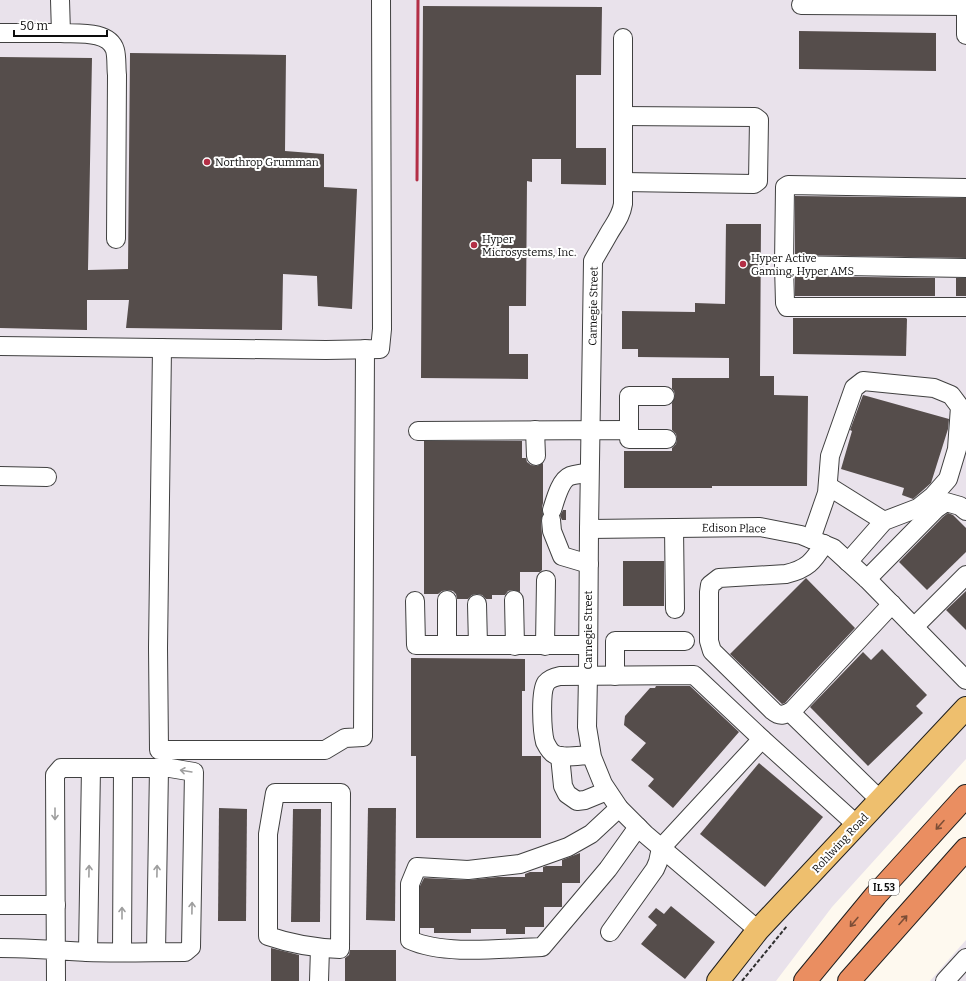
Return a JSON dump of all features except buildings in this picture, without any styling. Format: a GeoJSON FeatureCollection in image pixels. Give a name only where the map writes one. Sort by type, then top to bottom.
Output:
{"type":"FeatureCollection","features":[{"type":"Feature","properties":{"kind":"highway","name":"IL 53"},"geometry":{"type":"LineString","coordinates":[[805,981],[876,895],[966,796]]}},
{"type":"Feature","properties":{"kind":"highway"},"geometry":{"type":"LineString","coordinates":[[849,981],[966,849]]}},
{"type":"Feature","properties":{"kind":"main road","name":"Rohlwing Road"},"geometry":{"type":"LineString","coordinates":[[718,981],[758,930],[966,708]]}},
{"type":"Feature","properties":{"kind":"street"},"geometry":{"type":"LineString","coordinates":[[60,0],[62,33]]}},
{"type":"Feature","properties":{"kind":"street"},"geometry":{"type":"LineString","coordinates":[[0,346],[380,348],[382,329],[381,0]]}},
{"type":"Feature","properties":{"kind":"street"},"geometry":{"type":"LineString","coordinates":[[804,3],[903,3],[966,6],[966,36]]}},
{"type":"Feature","properties":{"kind":"street"},"geometry":{"type":"LineString","coordinates":[[0,33],[62,33],[98,35],[110,41],[115,49],[116,239]]}},
{"type":"Feature","properties":{"kind":"street"},"geometry":{"type":"LineString","coordinates":[[623,38],[623,116],[624,182],[754,184],[758,181],[758,120],[755,117],[623,116]]}},
{"type":"Feature","properties":{"kind":"street","name":"Carnegie Street"},"geometry":{"type":"LineString","coordinates":[[624,182],[621,212],[593,260],[587,727],[592,754],[603,784],[619,808],[661,848],[758,930]]}},
{"type":"Feature","properties":{"kind":"street"},"geometry":{"type":"LineString","coordinates":[[966,188],[788,185],[785,187],[784,265],[785,303],[787,307],[966,307]]}},
{"type":"Feature","properties":{"kind":"street"},"geometry":{"type":"LineString","coordinates":[[784,265],[966,268]]}},
{"type":"Feature","properties":{"kind":"street"},"geometry":{"type":"LineString","coordinates":[[162,348],[158,750],[325,750],[345,738],[363,737],[365,349]]}},
{"type":"Feature","properties":{"kind":"street"},"geometry":{"type":"LineString","coordinates":[[848,562],[884,521],[918,508],[933,496],[948,479],[957,449],[960,407],[951,395],[934,388],[863,381],[854,388],[830,456],[827,493],[814,560],[795,572],[786,574],[718,578],[710,585],[709,640],[712,651],[777,715],[781,715],[790,712],[892,604]]}},
{"type":"Feature","properties":{"kind":"street"},"geometry":{"type":"LineString","coordinates":[[666,396],[629,396],[629,439],[667,439]]}},
{"type":"Feature","properties":{"kind":"street"},"geometry":{"type":"LineString","coordinates":[[535,430],[536,456]]}},
{"type":"Feature","properties":{"kind":"street"},"geometry":{"type":"LineString","coordinates":[[418,431],[629,430]]}},
{"type":"Feature","properties":{"kind":"street"},"geometry":{"type":"LineString","coordinates":[[589,564],[562,556],[552,531],[551,515],[558,492],[564,480],[568,477],[590,472]]}},
{"type":"Feature","properties":{"kind":"street"},"geometry":{"type":"LineString","coordinates":[[0,476],[47,477]]}},
{"type":"Feature","properties":{"kind":"street"},"geometry":{"type":"LineString","coordinates":[[828,486],[884,521]]}},
{"type":"Feature","properties":{"kind":"street"},"geometry":{"type":"LineString","coordinates":[[867,579],[936,509],[946,502],[960,506],[966,511]]}},
{"type":"Feature","properties":{"kind":"street","name":"Edison Place"},"geometry":{"type":"LineString","coordinates":[[589,529],[760,526],[800,535],[833,548],[867,579],[966,680]]}},
{"type":"Feature","properties":{"kind":"street"},"geometry":{"type":"LineString","coordinates":[[674,528],[674,609]]}},
{"type":"Feature","properties":{"kind":"street"},"geometry":{"type":"LineString","coordinates":[[914,627],[966,575]]}},
{"type":"Feature","properties":{"kind":"street"},"geometry":{"type":"LineString","coordinates":[[545,646],[546,580]]}},
{"type":"Feature","properties":{"kind":"street"},"geometry":{"type":"LineString","coordinates":[[447,600],[447,645]]}},
{"type":"Feature","properties":{"kind":"street"},"geometry":{"type":"LineString","coordinates":[[514,600],[515,646]]}},
{"type":"Feature","properties":{"kind":"street"},"geometry":{"type":"LineString","coordinates":[[415,601],[416,645],[588,645]]}},
{"type":"Feature","properties":{"kind":"street"},"geometry":{"type":"LineString","coordinates":[[477,604],[478,645]]}},
{"type":"Feature","properties":{"kind":"street"},"geometry":{"type":"LineString","coordinates":[[615,676],[615,641],[686,641]]}},
{"type":"Feature","properties":{"kind":"street"},"geometry":{"type":"LineString","coordinates":[[592,754],[560,756],[554,754],[548,747],[545,740],[543,721],[543,690],[547,682],[560,676],[694,675],[856,825]]}},
{"type":"Feature","properties":{"kind":"street"},"geometry":{"type":"LineString","coordinates":[[790,712],[880,800]]}},
{"type":"Feature","properties":{"kind":"street"},"geometry":{"type":"LineString","coordinates":[[610,932],[655,869],[661,848],[762,739]]}},
{"type":"Feature","properties":{"kind":"street"},"geometry":{"type":"LineString","coordinates":[[560,756],[564,786],[567,794],[577,801],[585,800],[607,791]]}},
{"type":"Feature","properties":{"kind":"street"},"geometry":{"type":"LineString","coordinates":[[0,948],[56,950],[88,952],[185,952],[191,947],[194,772],[170,768],[61,768],[55,775],[56,905],[56,950],[56,981]]}},
{"type":"Feature","properties":{"kind":"street"},"geometry":{"type":"LineString","coordinates":[[88,952],[91,768]]}},
{"type":"Feature","properties":{"kind":"street"},"geometry":{"type":"LineString","coordinates":[[122,952],[123,768]]}},
{"type":"Feature","properties":{"kind":"street"},"geometry":{"type":"LineString","coordinates":[[156,952],[159,768]]}},
{"type":"Feature","properties":{"kind":"street"},"geometry":{"type":"LineString","coordinates":[[275,793],[341,793],[340,949],[320,948],[285,942],[268,936],[268,834],[275,793]]}},
{"type":"Feature","properties":{"kind":"street"},"geometry":{"type":"LineString","coordinates":[[619,808],[592,834],[568,847],[520,864],[468,870],[417,867],[410,884],[410,940],[421,945],[465,950],[542,947],[608,869],[638,827]]}},
{"type":"Feature","properties":{"kind":"street"},"geometry":{"type":"LineString","coordinates":[[0,905],[56,905]]}},
{"type":"Feature","properties":{"kind":"street"},"geometry":{"type":"LineString","coordinates":[[319,981],[320,948]]}},
{"type":"Feature","properties":{"kind":"street"},"geometry":{"type":"LineString","coordinates":[[945,981],[966,958]]}},
{"type":"Feature","properties":{"kind":"shaded area"},"geometry":{"type":"Polygon","coordinates":[[[0,0],[966,0],[966,759],[832,907],[776,981],[0,981],[0,0]]]}},
{"type":"Feature","properties":{"kind":"shaded area"},"geometry":{"type":"Polygon","coordinates":[[[966,940],[966,981],[930,981],[944,965],[966,940]]]}},
{"type":"Feature","properties":{"kind":"railway"},"geometry":{"type":"LineString","coordinates":[[417,180],[418,0]]}},
{"type":"Feature","properties":{"kind":"place","name":"Northrop Grumman"},"geometry":{"type":"Point","coordinates":[207,162]}},
{"type":"Feature","properties":{"kind":"place","name":"Hyper Microsystems, Inc."},"geometry":{"type":"Point","coordinates":[474,245]}},
{"type":"Feature","properties":{"kind":"place","name":"Hyper Active Gaming, Hyper AMS"},"geometry":{"type":"Point","coordinates":[743,264]}}]}
